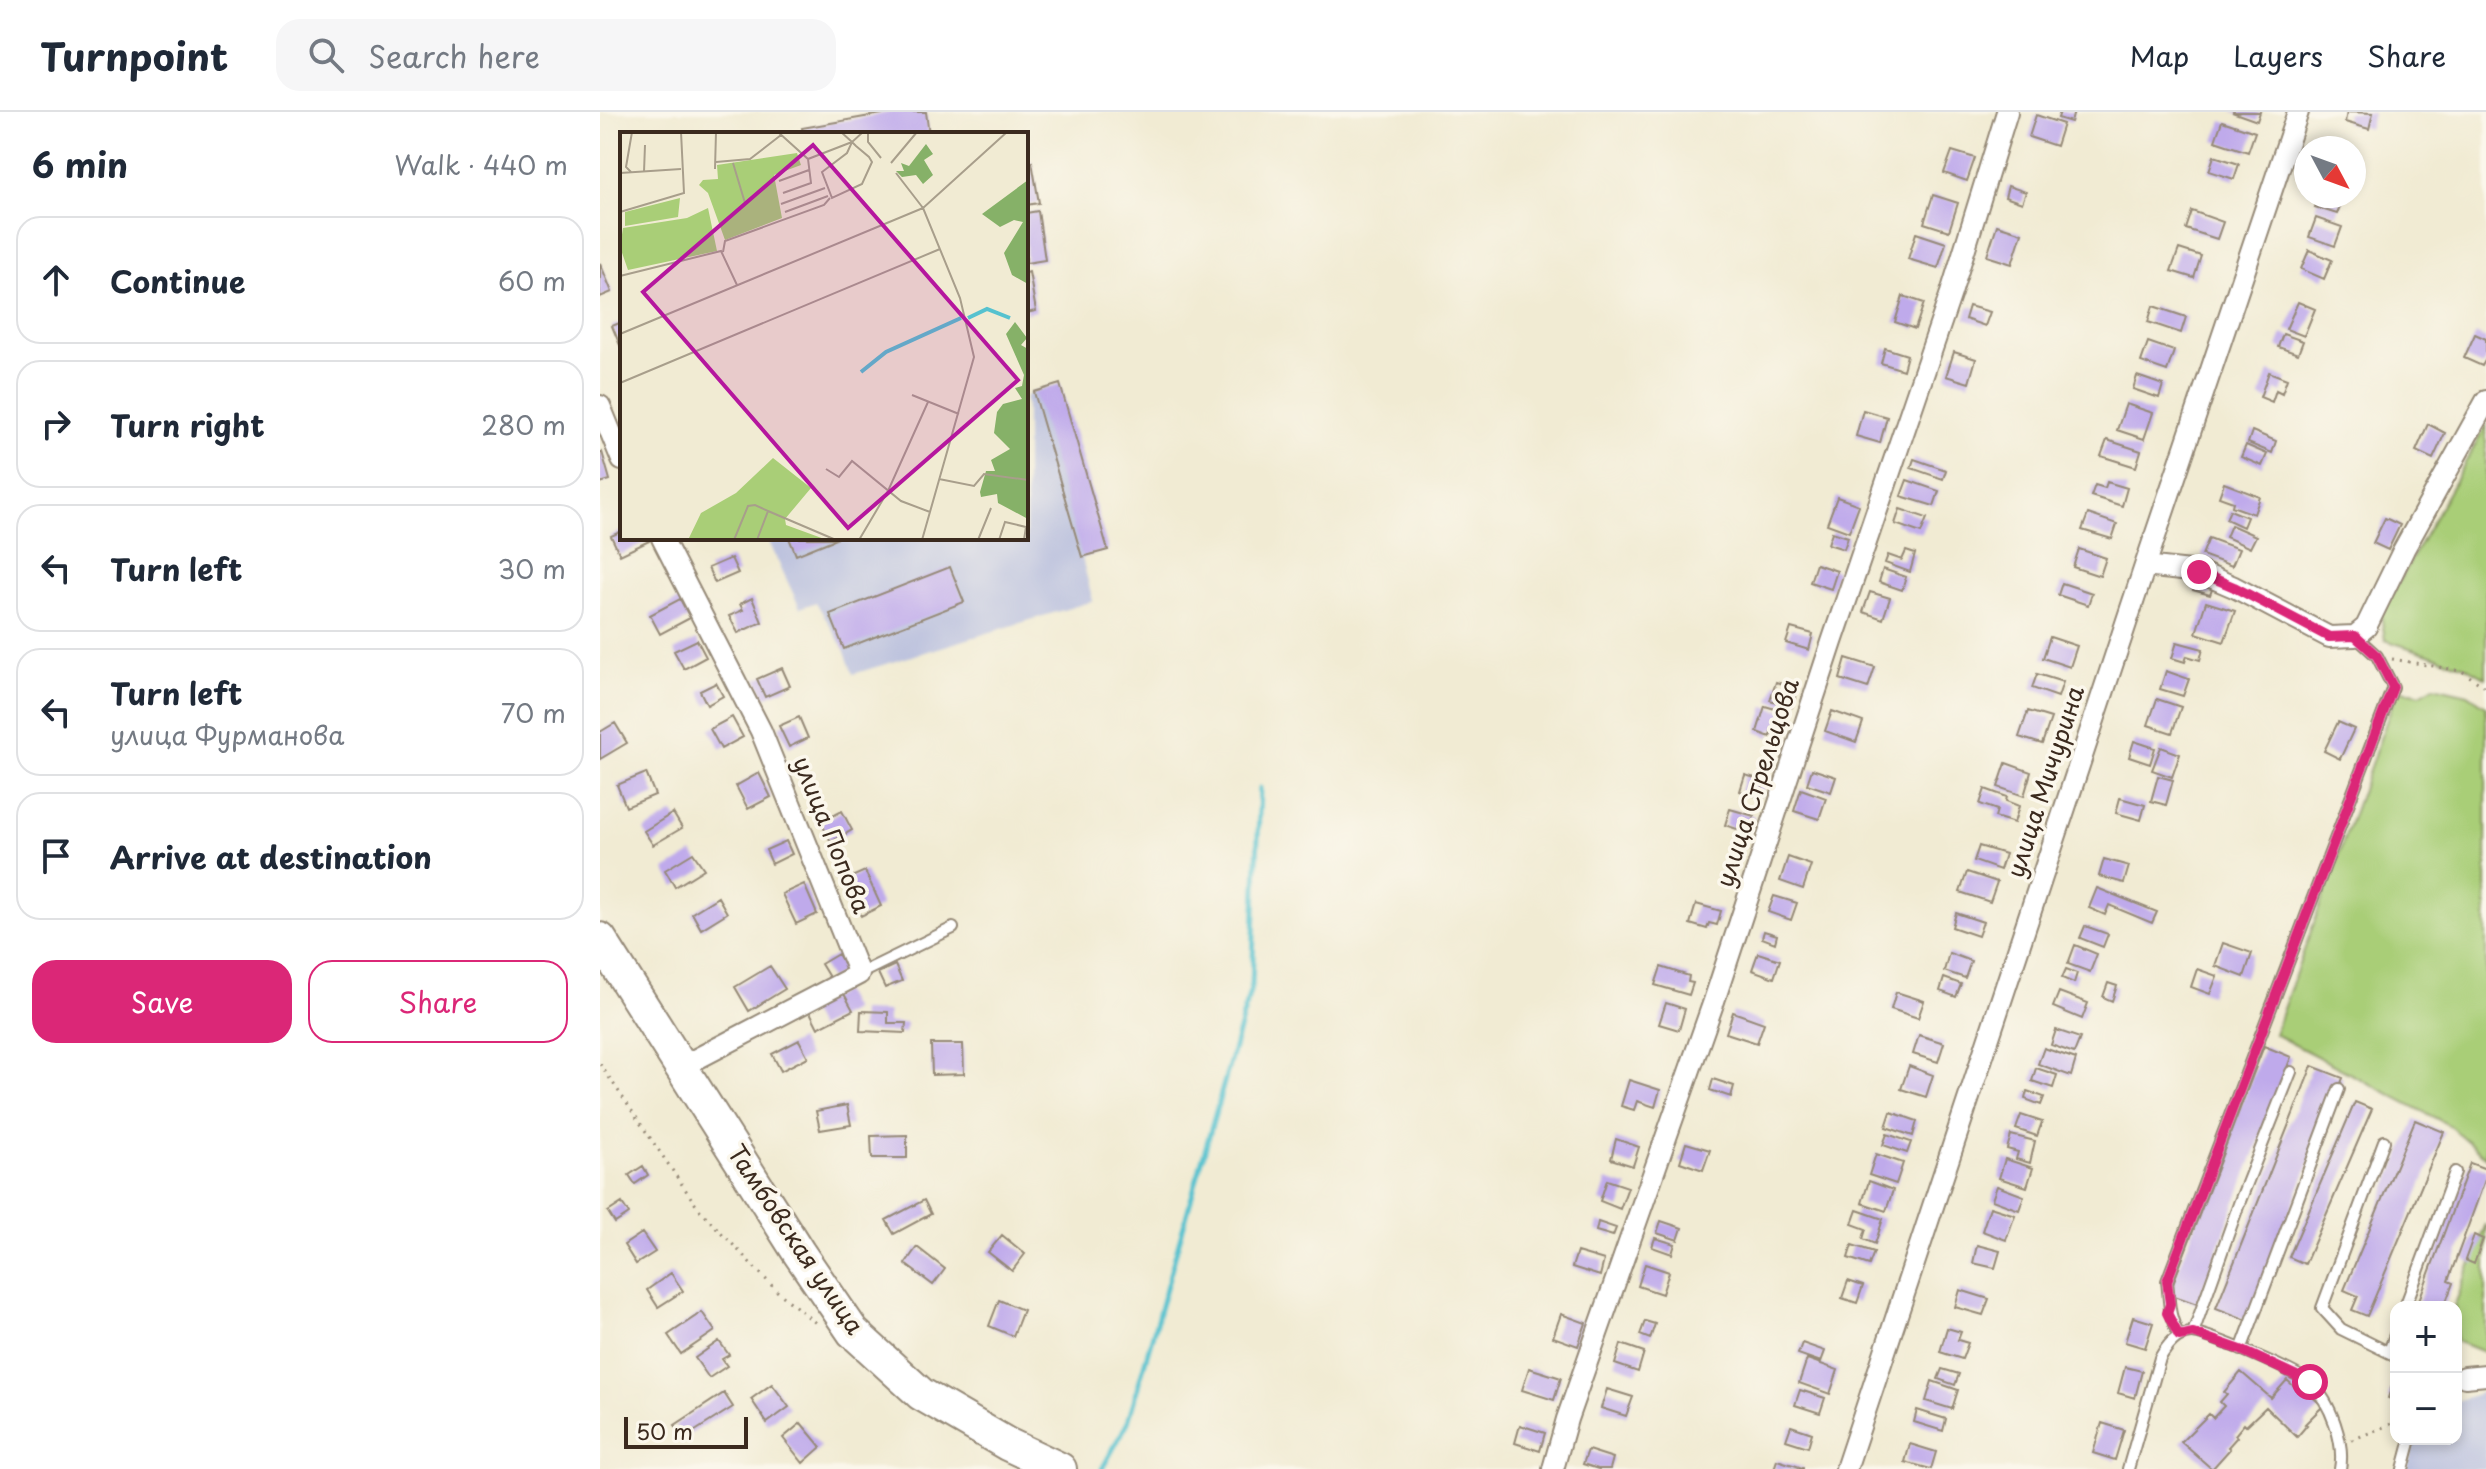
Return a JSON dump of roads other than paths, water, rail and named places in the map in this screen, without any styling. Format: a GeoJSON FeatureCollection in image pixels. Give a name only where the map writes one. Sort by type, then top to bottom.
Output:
{"type":"FeatureCollection","features":[{"type":"Feature","properties":{"kind":"main road","name":"Тамбовская улица"},"geometry":{"type":"LineString","coordinates":[[600,939],[799,1253],[853,1332],[921,1394],[1007,1444],[1060,1469]]}},
{"type":"Feature","properties":{"kind":"street","name":"улица Стрельцова"},"geometry":{"type":"LineString","coordinates":[[1553,1469],[1567,1419],[1714,1001],[1946,308],[2007,112]]}},
{"type":"Feature","properties":{"kind":"street","name":"улица Мичурина"},"geometry":{"type":"LineString","coordinates":[[1846,1469],[2298,112]]}},
{"type":"Feature","properties":{"kind":"street"},"geometry":{"type":"LineString","coordinates":[[2145,566],[2199,572],[2329,637],[2355,636],[2366,627],[2404,549],[2486,401]]}},
{"type":"Feature","properties":{"kind":"street"},"geometry":{"type":"LineString","coordinates":[[600,406],[611,440]]}},
{"type":"Feature","properties":{"kind":"street","name":"улица Попова"},"geometry":{"type":"LineString","coordinates":[[663,540],[761,731],[859,974]]}},
{"type":"Feature","properties":{"kind":"street"},"geometry":{"type":"LineString","coordinates":[[681,1067],[859,974]]}},
{"type":"Feature","properties":{"kind":"street"},"geometry":{"type":"LineString","coordinates":[[2462,1380],[2486,1375]]}},
{"type":"Feature","properties":{"kind":"lane"},"geometry":{"type":"LineString","coordinates":[[2179,1336],[2167,1313],[2170,1304],[2167,1281],[2393,687],[2377,656],[2355,636]]}},
{"type":"Feature","properties":{"kind":"lane"},"geometry":{"type":"LineString","coordinates":[[859,974],[953,928]]}},
{"type":"Feature","properties":{"kind":"lane"},"geometry":{"type":"LineString","coordinates":[[2193,1333],[2291,1072]]}},
{"type":"Feature","properties":{"kind":"lane"},"geometry":{"type":"LineString","coordinates":[[2241,1350],[2339,1089]]}},
{"type":"Feature","properties":{"kind":"lane"},"geometry":{"type":"LineString","coordinates":[[2384,1141],[2322,1308],[2341,1329],[2390,1353]]}},
{"type":"Feature","properties":{"kind":"lane"},"geometry":{"type":"LineString","coordinates":[[2407,1301],[2455,1172]]}},
{"type":"Feature","properties":{"kind":"lane"},"geometry":{"type":"LineString","coordinates":[[2128,1469],[2160,1358],[2166,1346],[2179,1336],[2193,1333],[2241,1350],[2310,1382],[2324,1400],[2340,1445],[2343,1455],[2340,1469]]}},
{"type":"Feature","properties":{"kind":"lane"},"geometry":{"type":"LineString","coordinates":[[2403,1469],[2409,1445]]}},
{"type":"Feature","properties":{"kind":"waterway"},"geometry":{"type":"LineString","coordinates":[[1102,1469],[1128,1422],[1252,984],[1260,788]]}}]}
